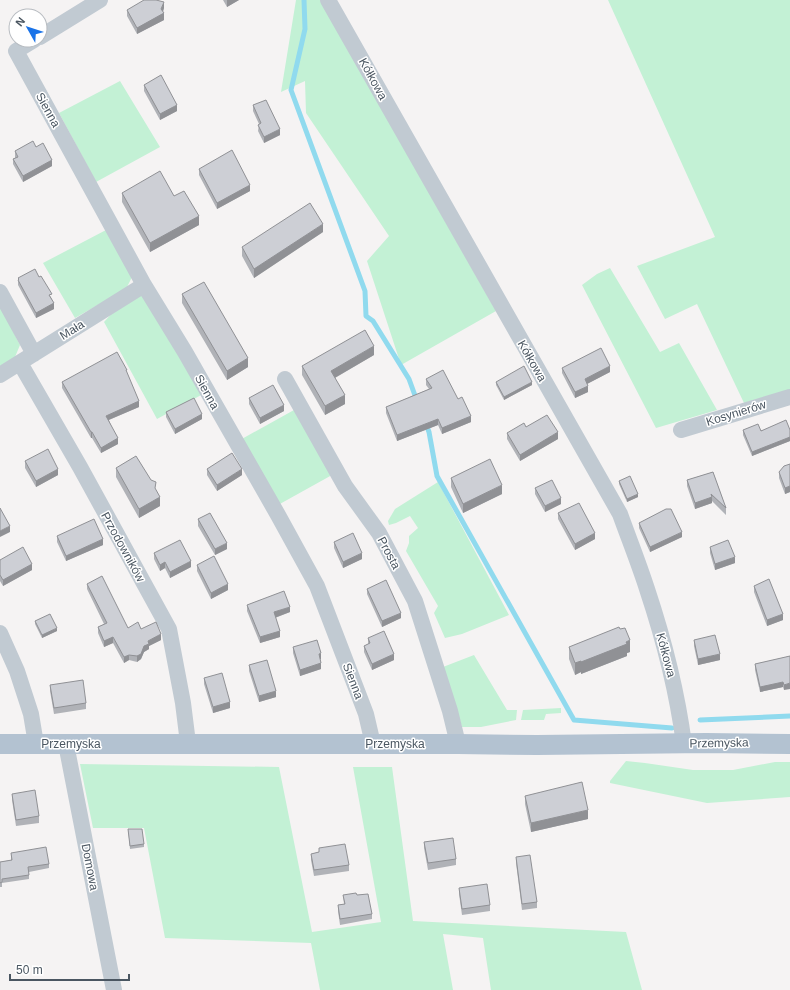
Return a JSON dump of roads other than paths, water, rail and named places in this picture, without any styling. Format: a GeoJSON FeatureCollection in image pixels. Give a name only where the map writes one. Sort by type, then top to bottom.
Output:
{"type":"FeatureCollection","features":[{"type":"Feature","properties":{"kind":"main road","name":"Przemyska"},"geometry":{"type":"LineString","coordinates":[[0,744],[537,745],[684,744],[706,742],[790,744]]}},
{"type":"Feature","properties":{"kind":"street"},"geometry":{"type":"LineString","coordinates":[[48,31],[100,0]]}},
{"type":"Feature","properties":{"kind":"street","name":"Kółkowa"},"geometry":{"type":"LineString","coordinates":[[328,0],[620,514],[647,588],[667,655],[678,703],[684,744]]}},
{"type":"Feature","properties":{"kind":"street","name":"Sienna"},"geometry":{"type":"LineString","coordinates":[[21,48],[16,51],[144,285],[185,352],[317,586],[366,714],[373,744]]}},
{"type":"Feature","properties":{"kind":"street","name":"Mała"},"geometry":{"type":"LineString","coordinates":[[0,374],[144,285]]}},
{"type":"Feature","properties":{"kind":"street"},"geometry":{"type":"LineString","coordinates":[[0,292],[34,354]]}},
{"type":"Feature","properties":{"kind":"street","name":"Przodowników"},"geometry":{"type":"LineString","coordinates":[[20,363],[80,466],[169,629],[188,744]]}},
{"type":"Feature","properties":{"kind":"street","name":"Prosta"},"geometry":{"type":"LineString","coordinates":[[286,379],[345,486],[379,533],[415,602],[446,698],[458,744]]}},
{"type":"Feature","properties":{"kind":"street","name":"Kosynierów"},"geometry":{"type":"LineString","coordinates":[[681,430],[790,396]]}},
{"type":"Feature","properties":{"kind":"street"},"geometry":{"type":"LineString","coordinates":[[0,633],[20,678],[31,714],[36,744]]}},
{"type":"Feature","properties":{"kind":"street","name":"Domowa"},"geometry":{"type":"LineString","coordinates":[[66,744],[114,990]]}},
{"type":"Feature","properties":{"kind":"waterway"},"geometry":{"type":"LineString","coordinates":[[304,0],[305,29],[291,90],[365,291],[366,316],[373,321],[409,379],[417,401]]}},
{"type":"Feature","properties":{"kind":"waterway"},"geometry":{"type":"LineString","coordinates":[[426,424],[429,432],[437,476],[574,720],[672,728]]}},
{"type":"Feature","properties":{"kind":"waterway"},"geometry":{"type":"LineString","coordinates":[[700,720],[790,716]]}}]}
